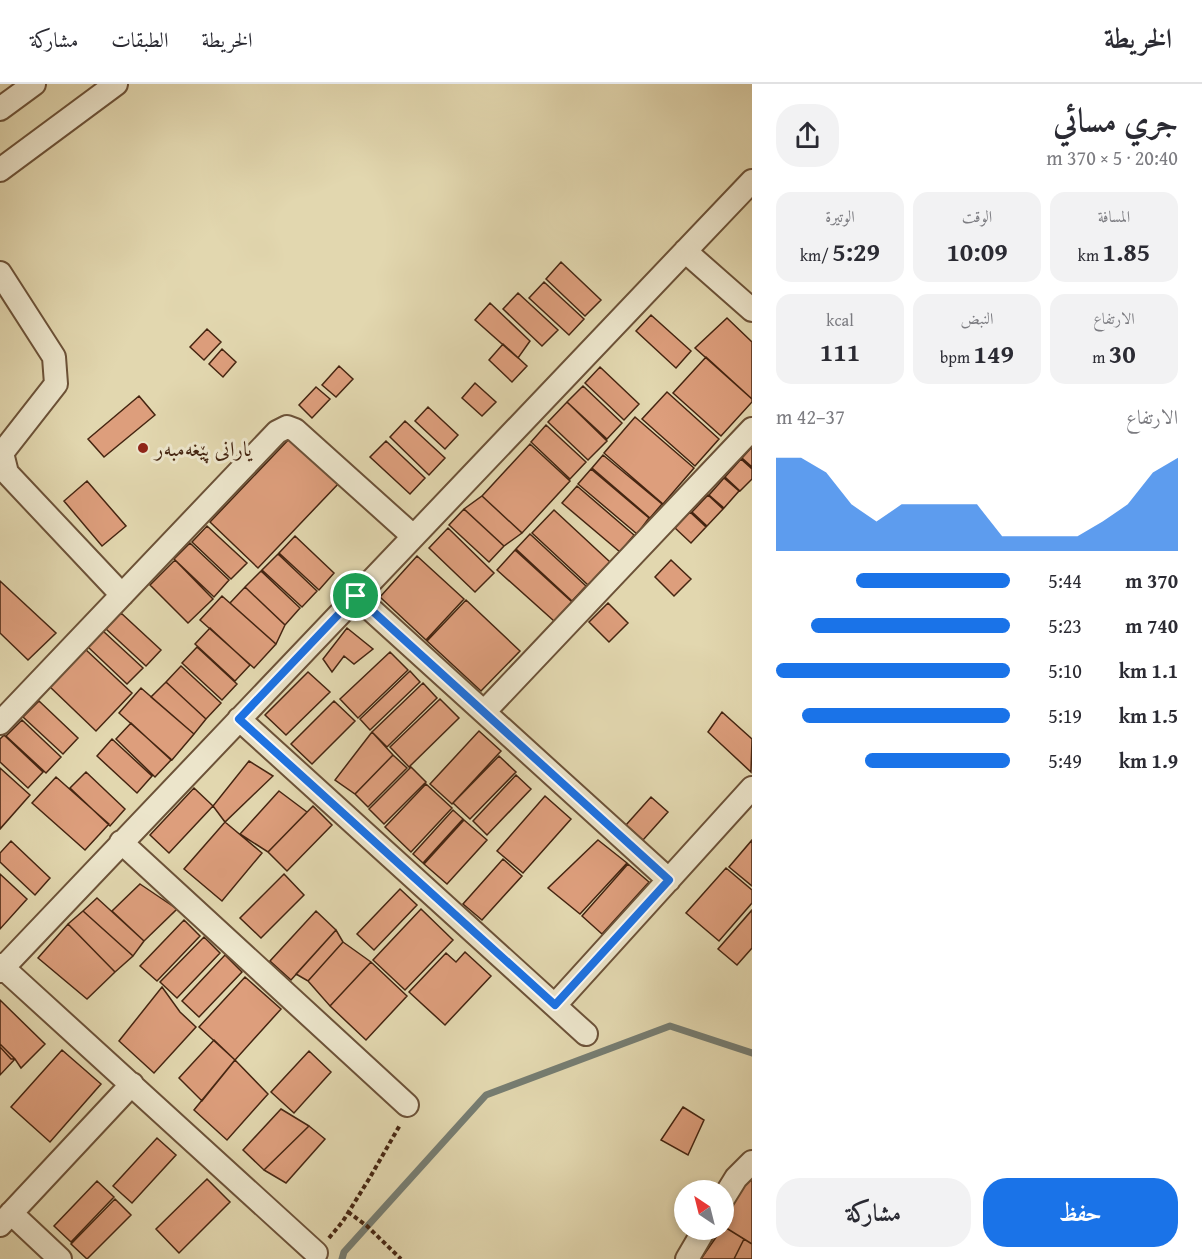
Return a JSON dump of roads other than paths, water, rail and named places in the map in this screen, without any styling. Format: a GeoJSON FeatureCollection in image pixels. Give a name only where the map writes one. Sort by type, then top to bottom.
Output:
{"type":"FeatureCollection","features":[{"type":"Feature","properties":{"kind":"street"},"geometry":{"type":"LineString","coordinates":[[0,109],[34,84]]}},
{"type":"Feature","properties":{"kind":"street"},"geometry":{"type":"LineString","coordinates":[[0,170],[116,84]]}},
{"type":"Feature","properties":{"kind":"street"},"geometry":{"type":"LineString","coordinates":[[316,1253],[132,1084],[1,968],[752,181]]}},
{"type":"Feature","properties":{"kind":"street"},"geometry":{"type":"LineString","coordinates":[[685,251],[752,310]]}},
{"type":"Feature","properties":{"kind":"street"},"geometry":{"type":"LineString","coordinates":[[0,273],[54,357],[56,384],[2,453],[6,473],[122,595]]}},
{"type":"Feature","properties":{"kind":"street"},"geometry":{"type":"LineString","coordinates":[[0,723],[277,432],[287,427],[295,430],[414,536]]}},
{"type":"Feature","properties":{"kind":"street"},"geometry":{"type":"LineString","coordinates":[[484,712],[752,429]]}},
{"type":"Feature","properties":{"kind":"street"},"geometry":{"type":"LineString","coordinates":[[356,596],[669,880]]}},
{"type":"Feature","properties":{"kind":"street"},"geometry":{"type":"LineString","coordinates":[[239,719],[586,1034]]}},
{"type":"Feature","properties":{"kind":"street"},"geometry":{"type":"LineString","coordinates":[[555,1005],[752,788]]}},
{"type":"Feature","properties":{"kind":"street"},"geometry":{"type":"LineString","coordinates":[[121,842],[407,1105]]}},
{"type":"Feature","properties":{"kind":"street"},"geometry":{"type":"LineString","coordinates":[[60,1259],[6,1219],[132,1084]]}},
{"type":"Feature","properties":{"kind":"street"},"geometry":{"type":"LineString","coordinates":[[734,1181],[752,1162]]}},
{"type":"Feature","properties":{"kind":"street"},"geometry":{"type":"LineString","coordinates":[[687,1259],[698,1240]]}},
{"type":"Feature","properties":{"kind":"waterway"},"geometry":{"type":"LineString","coordinates":[[342,1259],[344,1252],[486,1095],[670,1026],[752,1053]]}},
{"type":"Feature","properties":{"kind":"place","name":"یارانی پێغەمبەر"},"geometry":{"type":"Point","coordinates":[143,448]}}]}
